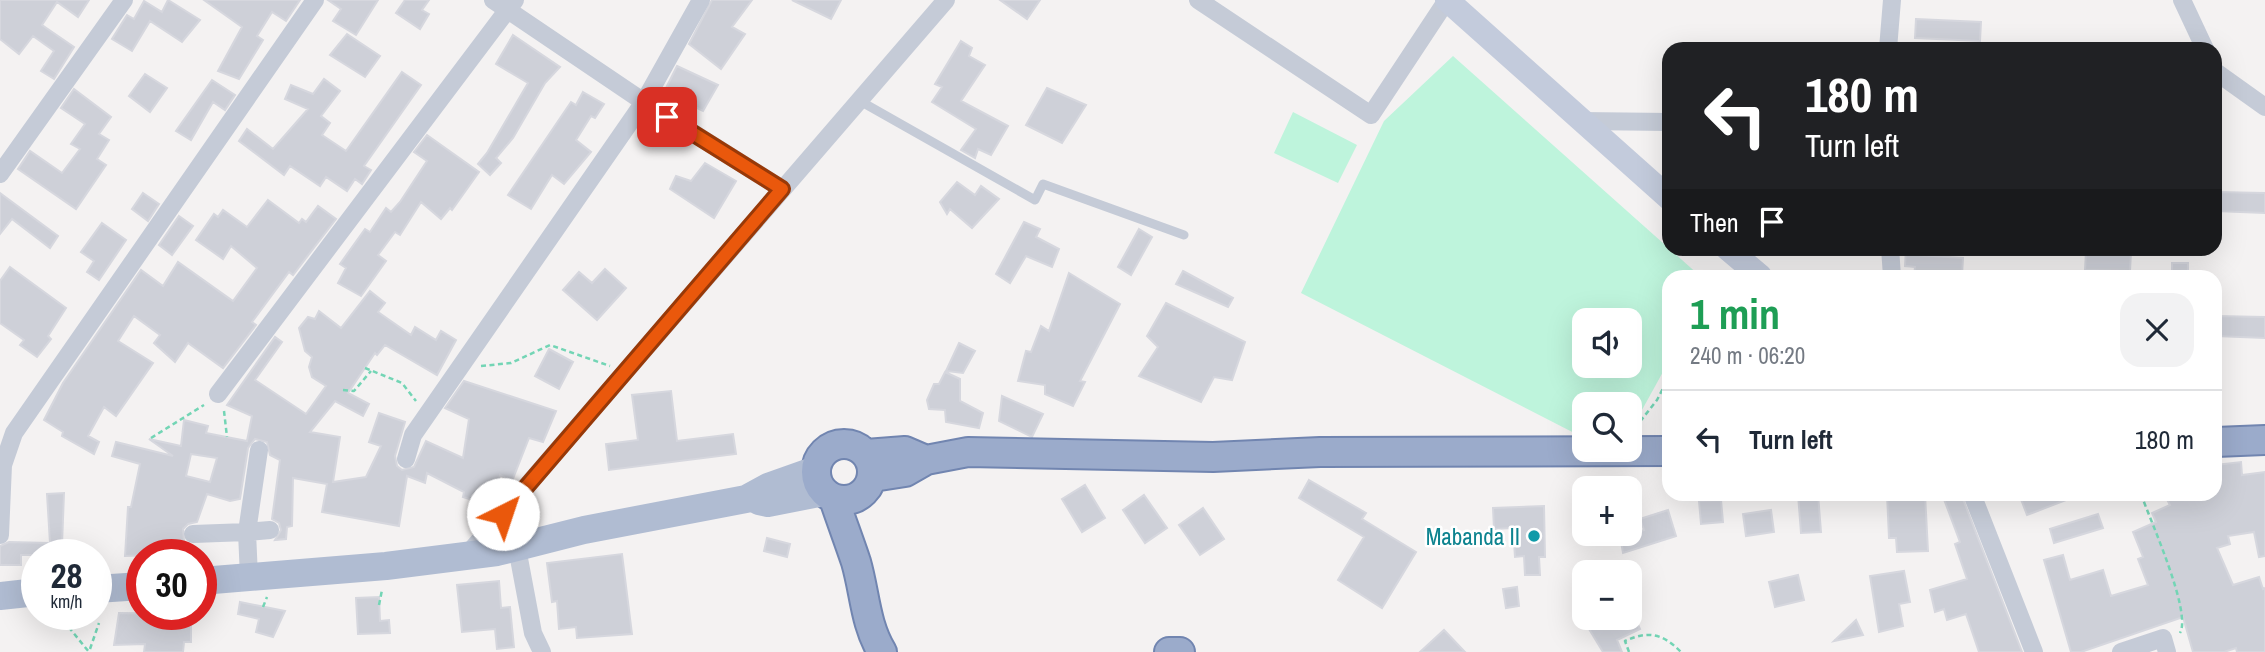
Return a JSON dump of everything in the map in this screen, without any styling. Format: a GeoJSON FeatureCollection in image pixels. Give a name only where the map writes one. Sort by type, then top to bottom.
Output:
{"type":"FeatureCollection","features":[{"type":"Feature","properties":{"kind":"highway"},"geometry":{"type":"LineString","coordinates":[[2222,442],[2265,440]]}},
{"type":"Feature","properties":{"kind":"highway"},"geometry":{"type":"LineString","coordinates":[[882,652],[872,632],[862,599],[845,481],[905,451],[926,460],[968,453],[1213,457],[1320,452],[1662,451]]}},
{"type":"Feature","properties":{"kind":"highway"},"geometry":{"type":"LineString","coordinates":[[1169,652],[1180,652]]}},
{"type":"Feature","properties":{"kind":"main road"},"geometry":{"type":"LineString","coordinates":[[1447,0],[1662,192]]}},
{"type":"Feature","properties":{"kind":"main road"},"geometry":{"type":"LineString","coordinates":[[1736,256],[1753,270]]}},
{"type":"Feature","properties":{"kind":"main road"},"geometry":{"type":"LineString","coordinates":[[217,580],[386,566],[517,548],[584,530],[746,499],[768,487],[845,481]]}},
{"type":"Feature","properties":{"kind":"main road"},"geometry":{"type":"LineString","coordinates":[[0,596],[21,594]]}},
{"type":"Feature","properties":{"kind":"street"},"geometry":{"type":"LineString","coordinates":[[0,174],[124,0]]}},
{"type":"Feature","properties":{"kind":"street"},"geometry":{"type":"LineString","coordinates":[[0,535],[3,465],[14,433],[315,0]]}},
{"type":"Feature","properties":{"kind":"street"},"geometry":{"type":"LineString","coordinates":[[406,459],[414,435],[644,102],[701,0]]}},
{"type":"Feature","properties":{"kind":"street"},"geometry":{"type":"LineString","coordinates":[[467,555],[946,0]]}},
{"type":"Feature","properties":{"kind":"street"},"geometry":{"type":"LineString","coordinates":[[1198,0],[1371,115],[1447,0]]}},
{"type":"Feature","properties":{"kind":"street"},"geometry":{"type":"LineString","coordinates":[[1889,42],[1892,0]]}},
{"type":"Feature","properties":{"kind":"street"},"geometry":{"type":"LineString","coordinates":[[2182,0],[2201,42]]}},
{"type":"Feature","properties":{"kind":"street"},"geometry":{"type":"LineString","coordinates":[[218,394],[505,3],[644,102],[782,189]]}},
{"type":"Feature","properties":{"kind":"street"},"geometry":{"type":"LineString","coordinates":[[2222,76],[2265,107]]}},
{"type":"Feature","properties":{"kind":"street"},"geometry":{"type":"LineString","coordinates":[[1580,121],[1662,122]]}},
{"type":"Feature","properties":{"kind":"street"},"geometry":{"type":"LineString","coordinates":[[249,577],[247,532],[259,450]]}},
{"type":"Feature","properties":{"kind":"street"},"geometry":{"type":"LineString","coordinates":[[1975,501],[2035,652]]}},
{"type":"Feature","properties":{"kind":"street"},"geometry":{"type":"LineString","coordinates":[[193,534],[270,530]]}},
{"type":"Feature","properties":{"kind":"street"},"geometry":{"type":"LineString","coordinates":[[517,548],[533,633],[542,652]]}},
{"type":"Feature","properties":{"kind":"street"},"geometry":{"type":"LineString","coordinates":[[2121,652],[2165,645]]}},
{"type":"Feature","properties":{"kind":"lane"},"geometry":{"type":"LineString","coordinates":[[860,101],[1035,200],[1043,184],[1184,234]]}},
{"type":"Feature","properties":{"kind":"path"},"geometry":{"type":"LineString","coordinates":[[460,368],[511,363],[551,345],[590,360],[629,370]]}},
{"type":"Feature","properties":{"kind":"path"},"geometry":{"type":"LineString","coordinates":[[365,368],[402,383],[428,415]]}},
{"type":"Feature","properties":{"kind":"path"},"geometry":{"type":"LineString","coordinates":[[343,390],[354,391],[371,371]]}},
{"type":"Feature","properties":{"kind":"path"},"geometry":{"type":"LineString","coordinates":[[1642,420],[1662,390]]}},
{"type":"Feature","properties":{"kind":"path"},"geometry":{"type":"LineString","coordinates":[[151,438],[184,420],[218,394]]}},
{"type":"Feature","properties":{"kind":"path"},"geometry":{"type":"LineString","coordinates":[[2144,501],[2162,545],[2180,614],[2182,632],[2165,645]]}},
{"type":"Feature","properties":{"kind":"path"},"geometry":{"type":"LineString","coordinates":[[71,630],[89,652]]}},
{"type":"Feature","properties":{"kind":"path"},"geometry":{"type":"LineString","coordinates":[[89,652],[97,630]]}},
{"type":"Feature","properties":{"kind":"path"},"geometry":{"type":"LineString","coordinates":[[1629,652],[1625,641],[1643,633],[1658,635],[1681,652]]}},
{"type":"Feature","properties":{"kind":"green space"},"geometry":{"type":"Polygon","coordinates":[[[1453,56],[1662,242],[1662,256],[1678,256],[1693,270],[1662,270],[1662,374],[1642,410],[1642,392],[1572,392],[1572,432],[1301,293],[1384,121],[1453,56]]]}},
{"type":"Feature","properties":{"kind":"green space"},"geometry":{"type":"Polygon","coordinates":[[[1293,112],[1357,145],[1338,183],[1274,153],[1293,112]]]}},
{"type":"Feature","properties":{"kind":"building"},"geometry":{"type":"Polygon","coordinates":[[[0,0],[89,0],[78,17],[57,2],[42,25],[74,47],[54,79],[41,71],[54,51],[33,36],[19,54],[0,39],[0,0]]]}},
{"type":"Feature","properties":{"kind":"building"},"geometry":{"type":"Polygon","coordinates":[[[168,0],[200,20],[182,42],[150,21],[132,51],[112,39],[127,15],[134,19],[144,1],[162,12],[168,0]]]}},
{"type":"Feature","properties":{"kind":"building"},"geometry":{"type":"Polygon","coordinates":[[[204,0],[300,0],[286,21],[272,12],[257,36],[263,40],[239,79],[218,71],[242,27],[204,0]]]}},
{"type":"Feature","properties":{"kind":"building"},"geometry":{"type":"Polygon","coordinates":[[[328,0],[378,0],[356,35],[333,21],[341,9],[328,0]]]}},
{"type":"Feature","properties":{"kind":"building"},"geometry":{"type":"Polygon","coordinates":[[[405,0],[429,0],[422,10],[429,14],[420,29],[396,13],[405,0]]]}},
{"type":"Feature","properties":{"kind":"building"},"geometry":{"type":"Polygon","coordinates":[[[712,0],[752,0],[732,27],[745,34],[721,69],[689,44],[712,0]]]}},
{"type":"Feature","properties":{"kind":"building"},"geometry":{"type":"Polygon","coordinates":[[[792,0],[841,0],[831,19],[792,0]]]}},
{"type":"Feature","properties":{"kind":"building"},"geometry":{"type":"Polygon","coordinates":[[[1000,0],[1040,0],[1027,19],[1000,0]]]}},
{"type":"Feature","properties":{"kind":"building"},"geometry":{"type":"Polygon","coordinates":[[[1916,19],[1981,22],[1980,41],[1915,38],[1916,19]]]}},
{"type":"Feature","properties":{"kind":"building"},"geometry":{"type":"Polygon","coordinates":[[[347,34],[380,56],[365,77],[330,55],[347,34]]]}},
{"type":"Feature","properties":{"kind":"building"},"geometry":{"type":"Polygon","coordinates":[[[513,35],[560,67],[545,83],[513,138],[496,158],[501,163],[490,175],[478,164],[528,83],[496,64],[513,35]]]}},
{"type":"Feature","properties":{"kind":"building"},"geometry":{"type":"Polygon","coordinates":[[[961,41],[972,48],[969,56],[985,65],[961,101],[1008,126],[991,155],[978,149],[975,158],[961,150],[976,129],[932,102],[942,87],[935,84],[961,41]]]}},
{"type":"Feature","properties":{"kind":"building"},"geometry":{"type":"Polygon","coordinates":[[[677,66],[718,85],[703,111],[664,92],[677,66]]]}},
{"type":"Feature","properties":{"kind":"building"},"geometry":{"type":"Polygon","coordinates":[[[402,72],[421,85],[364,166],[371,170],[362,184],[355,179],[347,191],[326,177],[320,186],[290,166],[284,175],[239,141],[247,129],[273,149],[308,109],[285,99],[291,85],[313,94],[324,79],[340,91],[321,116],[330,123],[322,135],[346,151],[402,72]]]}},
{"type":"Feature","properties":{"kind":"building"},"geometry":{"type":"Polygon","coordinates":[[[145,74],[167,88],[150,112],[129,96],[145,74]]]}},
{"type":"Feature","properties":{"kind":"building"},"geometry":{"type":"Polygon","coordinates":[[[212,80],[235,95],[225,110],[213,102],[191,140],[176,131],[212,80]]]}},
{"type":"Feature","properties":{"kind":"building"},"geometry":{"type":"Polygon","coordinates":[[[1047,88],[1086,105],[1062,143],[1026,125],[1047,88]]]}},
{"type":"Feature","properties":{"kind":"building"},"geometry":{"type":"Polygon","coordinates":[[[74,89],[111,117],[99,134],[109,140],[97,159],[106,165],[76,209],[18,169],[30,151],[62,173],[80,149],[71,144],[85,124],[61,108],[74,89]]]}},
{"type":"Feature","properties":{"kind":"building"},"geometry":{"type":"Polygon","coordinates":[[[583,92],[604,104],[595,118],[591,116],[576,140],[591,152],[564,184],[552,175],[531,209],[508,195],[571,102],[576,105],[583,92]]]}},
{"type":"Feature","properties":{"kind":"building"},"geometry":{"type":"Polygon","coordinates":[[[427,135],[479,172],[452,210],[450,208],[441,219],[421,202],[400,235],[395,232],[378,255],[386,261],[361,296],[338,283],[346,268],[340,264],[365,229],[370,232],[386,208],[391,212],[400,202],[427,161],[414,152],[427,135]]]}},
{"type":"Feature","properties":{"kind":"building"},"geometry":{"type":"Polygon","coordinates":[[[705,163],[736,181],[714,218],[670,189],[676,176],[691,181],[705,163]]]}},
{"type":"Feature","properties":{"kind":"building"},"geometry":{"type":"Polygon","coordinates":[[[957,182],[975,195],[981,186],[999,199],[972,228],[950,209],[947,214],[940,202],[957,182]]]}},
{"type":"Feature","properties":{"kind":"building"},"geometry":{"type":"Polygon","coordinates":[[[2222,192],[2265,193],[2265,213],[2222,211],[2222,192]]]}},
{"type":"Feature","properties":{"kind":"building"},"geometry":{"type":"Polygon","coordinates":[[[0,193],[58,236],[50,248],[12,219],[0,234],[0,193]]]}},
{"type":"Feature","properties":{"kind":"building"},"geometry":{"type":"Polygon","coordinates":[[[143,193],[159,204],[148,221],[132,209],[143,193]]]}},
{"type":"Feature","properties":{"kind":"building"},"geometry":{"type":"Polygon","coordinates":[[[268,200],[299,223],[302,219],[306,222],[318,206],[336,219],[293,275],[289,272],[252,322],[256,325],[223,368],[188,343],[175,362],[154,343],[160,335],[134,316],[118,341],[153,363],[116,416],[104,407],[88,436],[99,442],[94,454],[62,436],[63,432],[44,420],[63,383],[141,270],[163,286],[178,262],[233,301],[257,268],[231,246],[223,259],[196,240],[214,214],[218,217],[223,210],[247,227],[268,200]]]}},
{"type":"Feature","properties":{"kind":"building"},"geometry":{"type":"Polygon","coordinates":[[[179,216],[193,226],[172,255],[159,245],[179,216]]]}},
{"type":"Feature","properties":{"kind":"building"},"geometry":{"type":"Polygon","coordinates":[[[1024,222],[1040,229],[1036,237],[1059,249],[1052,267],[1026,256],[1010,283],[996,274],[1024,222]]]}},
{"type":"Feature","properties":{"kind":"building"},"geometry":{"type":"Polygon","coordinates":[[[102,223],[126,240],[99,280],[87,272],[94,261],[81,252],[102,223]]]}},
{"type":"Feature","properties":{"kind":"building"},"geometry":{"type":"Polygon","coordinates":[[[1139,229],[1152,237],[1131,275],[1118,267],[1139,229]]]}},
{"type":"Feature","properties":{"kind":"building"},"geometry":{"type":"Polygon","coordinates":[[[1906,256],[1963,258],[1962,270],[1915,270],[1915,267],[1905,266],[1906,256]]]}},
{"type":"Feature","properties":{"kind":"building"},"geometry":{"type":"Polygon","coordinates":[[[2086,256],[2131,256],[2130,270],[2085,270],[2086,256]]]}},
{"type":"Feature","properties":{"kind":"building"},"geometry":{"type":"Polygon","coordinates":[[[2172,263],[2188,263],[2188,270],[2172,270],[2172,263]]]}},
{"type":"Feature","properties":{"kind":"building"},"geometry":{"type":"Polygon","coordinates":[[[10,267],[66,308],[48,336],[51,339],[37,357],[20,345],[24,340],[0,323],[0,281],[10,267]]]}},
{"type":"Feature","properties":{"kind":"building"},"geometry":{"type":"Polygon","coordinates":[[[605,269],[626,288],[597,320],[563,290],[579,272],[592,283],[605,269]]]}},
{"type":"Feature","properties":{"kind":"building"},"geometry":{"type":"Polygon","coordinates":[[[1183,271],[1233,298],[1228,307],[1176,284],[1183,271]]]}},
{"type":"Feature","properties":{"kind":"building"},"geometry":{"type":"Polygon","coordinates":[[[1069,273],[1120,304],[1080,381],[1085,382],[1073,406],[1045,394],[1045,385],[1018,381],[1026,351],[1031,352],[1041,326],[1049,331],[1069,273]]]}},
{"type":"Feature","properties":{"kind":"building"},"geometry":{"type":"Polygon","coordinates":[[[370,291],[385,303],[378,312],[411,335],[415,327],[436,340],[441,331],[456,340],[437,375],[385,345],[377,355],[375,353],[348,393],[369,404],[363,416],[335,401],[310,432],[340,437],[333,482],[366,477],[381,446],[369,442],[379,413],[405,422],[395,456],[397,466],[402,470],[414,467],[426,441],[463,458],[469,419],[445,408],[464,381],[556,411],[543,442],[529,438],[512,481],[500,475],[492,506],[463,497],[464,492],[427,473],[425,483],[407,476],[399,526],[322,512],[327,484],[293,478],[292,526],[287,527],[286,539],[275,540],[281,530],[279,523],[272,519],[280,460],[270,455],[267,442],[255,439],[248,448],[240,499],[230,501],[207,494],[197,522],[188,524],[183,529],[184,539],[126,539],[128,507],[131,507],[140,464],[112,456],[116,442],[173,456],[149,439],[181,446],[184,420],[208,426],[206,433],[247,441],[252,416],[227,405],[275,337],[282,342],[255,380],[306,414],[326,386],[312,377],[309,367],[312,357],[305,351],[299,328],[308,317],[315,319],[319,311],[341,328],[370,291]],[[191,454],[186,476],[210,482],[217,458],[191,454]]]}},
{"type":"Feature","properties":{"kind":"building"},"geometry":{"type":"Polygon","coordinates":[[[1166,303],[1245,342],[1232,380],[1214,377],[1201,402],[1139,376],[1158,347],[1147,336],[1166,303]]]}},
{"type":"Feature","properties":{"kind":"building"},"geometry":{"type":"Polygon","coordinates":[[[2222,316],[2265,317],[2265,338],[2222,336],[2222,316]]]}},
{"type":"Feature","properties":{"kind":"building"},"geometry":{"type":"Polygon","coordinates":[[[959,343],[975,351],[963,373],[946,371],[959,343]]]}},
{"type":"Feature","properties":{"kind":"building"},"geometry":{"type":"Polygon","coordinates":[[[549,349],[573,362],[559,389],[535,376],[549,349]]]}},
{"type":"Feature","properties":{"kind":"building"},"geometry":{"type":"Polygon","coordinates":[[[945,372],[960,379],[960,401],[983,413],[979,428],[946,422],[945,410],[929,409],[927,400],[934,384],[939,384],[945,372]]]}},
{"type":"Feature","properties":{"kind":"building"},"geometry":{"type":"Polygon","coordinates":[[[671,391],[677,441],[733,434],[736,454],[609,470],[606,444],[638,440],[632,395],[671,391]]]}},
{"type":"Feature","properties":{"kind":"building"},"geometry":{"type":"Polygon","coordinates":[[[1002,396],[1043,414],[1032,437],[999,421],[1002,396]]]}},
{"type":"Feature","properties":{"kind":"building"},"geometry":{"type":"Polygon","coordinates":[[[2241,462],[2242,475],[2265,472],[2265,556],[2259,557],[2254,532],[2228,536],[2230,544],[2217,548],[2233,585],[2259,577],[2263,589],[2265,588],[2265,652],[2237,652],[2236,648],[2224,652],[2193,652],[2183,617],[2081,652],[2071,652],[2044,560],[2063,555],[2070,580],[2103,570],[2111,596],[2148,585],[2138,559],[2143,557],[2133,532],[2156,522],[2152,513],[2170,505],[2168,501],[2222,501],[2222,464],[2241,462]]]}},
{"type":"Feature","properties":{"kind":"building"},"geometry":{"type":"Polygon","coordinates":[[[1309,480],[1366,513],[1362,519],[1416,552],[1382,608],[1338,580],[1364,537],[1299,498],[1309,480]]]}},
{"type":"Feature","properties":{"kind":"building"},"geometry":{"type":"Polygon","coordinates":[[[1085,485],[1105,518],[1082,532],[1062,499],[1085,485]]]}},
{"type":"Feature","properties":{"kind":"building"},"geometry":{"type":"Polygon","coordinates":[[[64,493],[62,539],[50,539],[47,494],[64,493]]]}},
{"type":"Feature","properties":{"kind":"building"},"geometry":{"type":"Polygon","coordinates":[[[1144,495],[1167,528],[1145,543],[1123,510],[1144,495]]]}},
{"type":"Feature","properties":{"kind":"building"},"geometry":{"type":"Polygon","coordinates":[[[1699,501],[1721,501],[1723,522],[1701,524],[1699,501]]]}},
{"type":"Feature","properties":{"kind":"building"},"geometry":{"type":"Polygon","coordinates":[[[1799,501],[1819,501],[1821,532],[1801,533],[1799,501]]]}},
{"type":"Feature","properties":{"kind":"building"},"geometry":{"type":"Polygon","coordinates":[[[1887,501],[1925,501],[1928,551],[1897,552],[1896,538],[1889,538],[1887,501]]]}},
{"type":"Feature","properties":{"kind":"building"},"geometry":{"type":"Polygon","coordinates":[[[1945,501],[1964,501],[2022,652],[1979,652],[1966,614],[1947,620],[1944,609],[1935,612],[1930,590],[1967,579],[1955,544],[1960,542],[1945,501]]]}},
{"type":"Feature","properties":{"kind":"building"},"geometry":{"type":"Polygon","coordinates":[[[2022,501],[2063,501],[2027,515],[2022,501]]]}},
{"type":"Feature","properties":{"kind":"building","name":"Mabanda II"},"geometry":{"type":"Polygon","coordinates":[[[1544,506],[1545,557],[1539,557],[1540,575],[1525,575],[1524,556],[1515,557],[1513,528],[1494,529],[1493,508],[1544,506]]]}},
{"type":"Feature","properties":{"kind":"building"},"geometry":{"type":"Polygon","coordinates":[[[1203,508],[1224,539],[1200,555],[1179,525],[1203,508]]]}},
{"type":"Feature","properties":{"kind":"building"},"geometry":{"type":"Polygon","coordinates":[[[1668,510],[1676,536],[1623,553],[1622,546],[1642,546],[1642,518],[1668,510]]]}},
{"type":"Feature","properties":{"kind":"building"},"geometry":{"type":"Polygon","coordinates":[[[1771,510],[1774,532],[1746,536],[1743,514],[1771,510]]]}},
{"type":"Feature","properties":{"kind":"building"},"geometry":{"type":"Polygon","coordinates":[[[2098,514],[2103,528],[2054,543],[2050,529],[2098,514]]]}},
{"type":"Feature","properties":{"kind":"building"},"geometry":{"type":"Polygon","coordinates":[[[767,538],[790,544],[787,557],[764,551],[767,538]]]}},
{"type":"Feature","properties":{"kind":"building"},"geometry":{"type":"Polygon","coordinates":[[[9,542],[21,542],[21,565],[0,565],[0,546],[9,542]]]}},
{"type":"Feature","properties":{"kind":"building"},"geometry":{"type":"Polygon","coordinates":[[[622,554],[632,634],[577,638],[576,627],[559,629],[557,601],[552,602],[547,563],[622,554]]]}},
{"type":"Feature","properties":{"kind":"building"},"geometry":{"type":"Polygon","coordinates":[[[1904,571],[1910,602],[1899,604],[1903,626],[1879,632],[1870,576],[1904,571]]]}},
{"type":"Feature","properties":{"kind":"building"},"geometry":{"type":"Polygon","coordinates":[[[1798,575],[1804,600],[1775,607],[1769,582],[1798,575]]]}},
{"type":"Feature","properties":{"kind":"building"},"geometry":{"type":"Polygon","coordinates":[[[499,581],[501,608],[510,607],[514,647],[497,649],[495,629],[462,632],[457,585],[499,581]]]}},
{"type":"Feature","properties":{"kind":"building"},"geometry":{"type":"Polygon","coordinates":[[[1517,587],[1519,606],[1506,608],[1503,589],[1517,587]]]}},
{"type":"Feature","properties":{"kind":"building"},"geometry":{"type":"Polygon","coordinates":[[[379,597],[380,621],[389,620],[390,633],[358,634],[356,598],[379,597]]]}},
{"type":"Feature","properties":{"kind":"building"},"geometry":{"type":"Polygon","coordinates":[[[240,602],[285,611],[273,637],[256,632],[259,619],[238,614],[240,602]]]}},
{"type":"Feature","properties":{"kind":"building"},"geometry":{"type":"Polygon","coordinates":[[[119,613],[126,613],[126,630],[191,630],[191,642],[184,642],[183,652],[144,652],[145,644],[114,645],[119,613]]]}},
{"type":"Feature","properties":{"kind":"building"},"geometry":{"type":"Polygon","coordinates":[[[1856,620],[1863,635],[1834,641],[1856,620]]]}},
{"type":"Feature","properties":{"kind":"building"},"geometry":{"type":"Polygon","coordinates":[[[1444,630],[1465,652],[1420,652],[1444,630]]]}},
{"type":"Feature","properties":{"kind":"building"},"geometry":{"type":"Polygon","coordinates":[[[1590,630],[1638,630],[1617,640],[1622,652],[1603,652],[1590,630]]]}},
{"type":"Feature","properties":{"kind":"place","name":"Mabanda II"},"geometry":{"type":"Point","coordinates":[1534,536]}},
{"type":"Feature","properties":{"kind":"route"},"geometry":{"type":"LineString","coordinates":[[503,514],[782,189],[667,117]]}}]}
